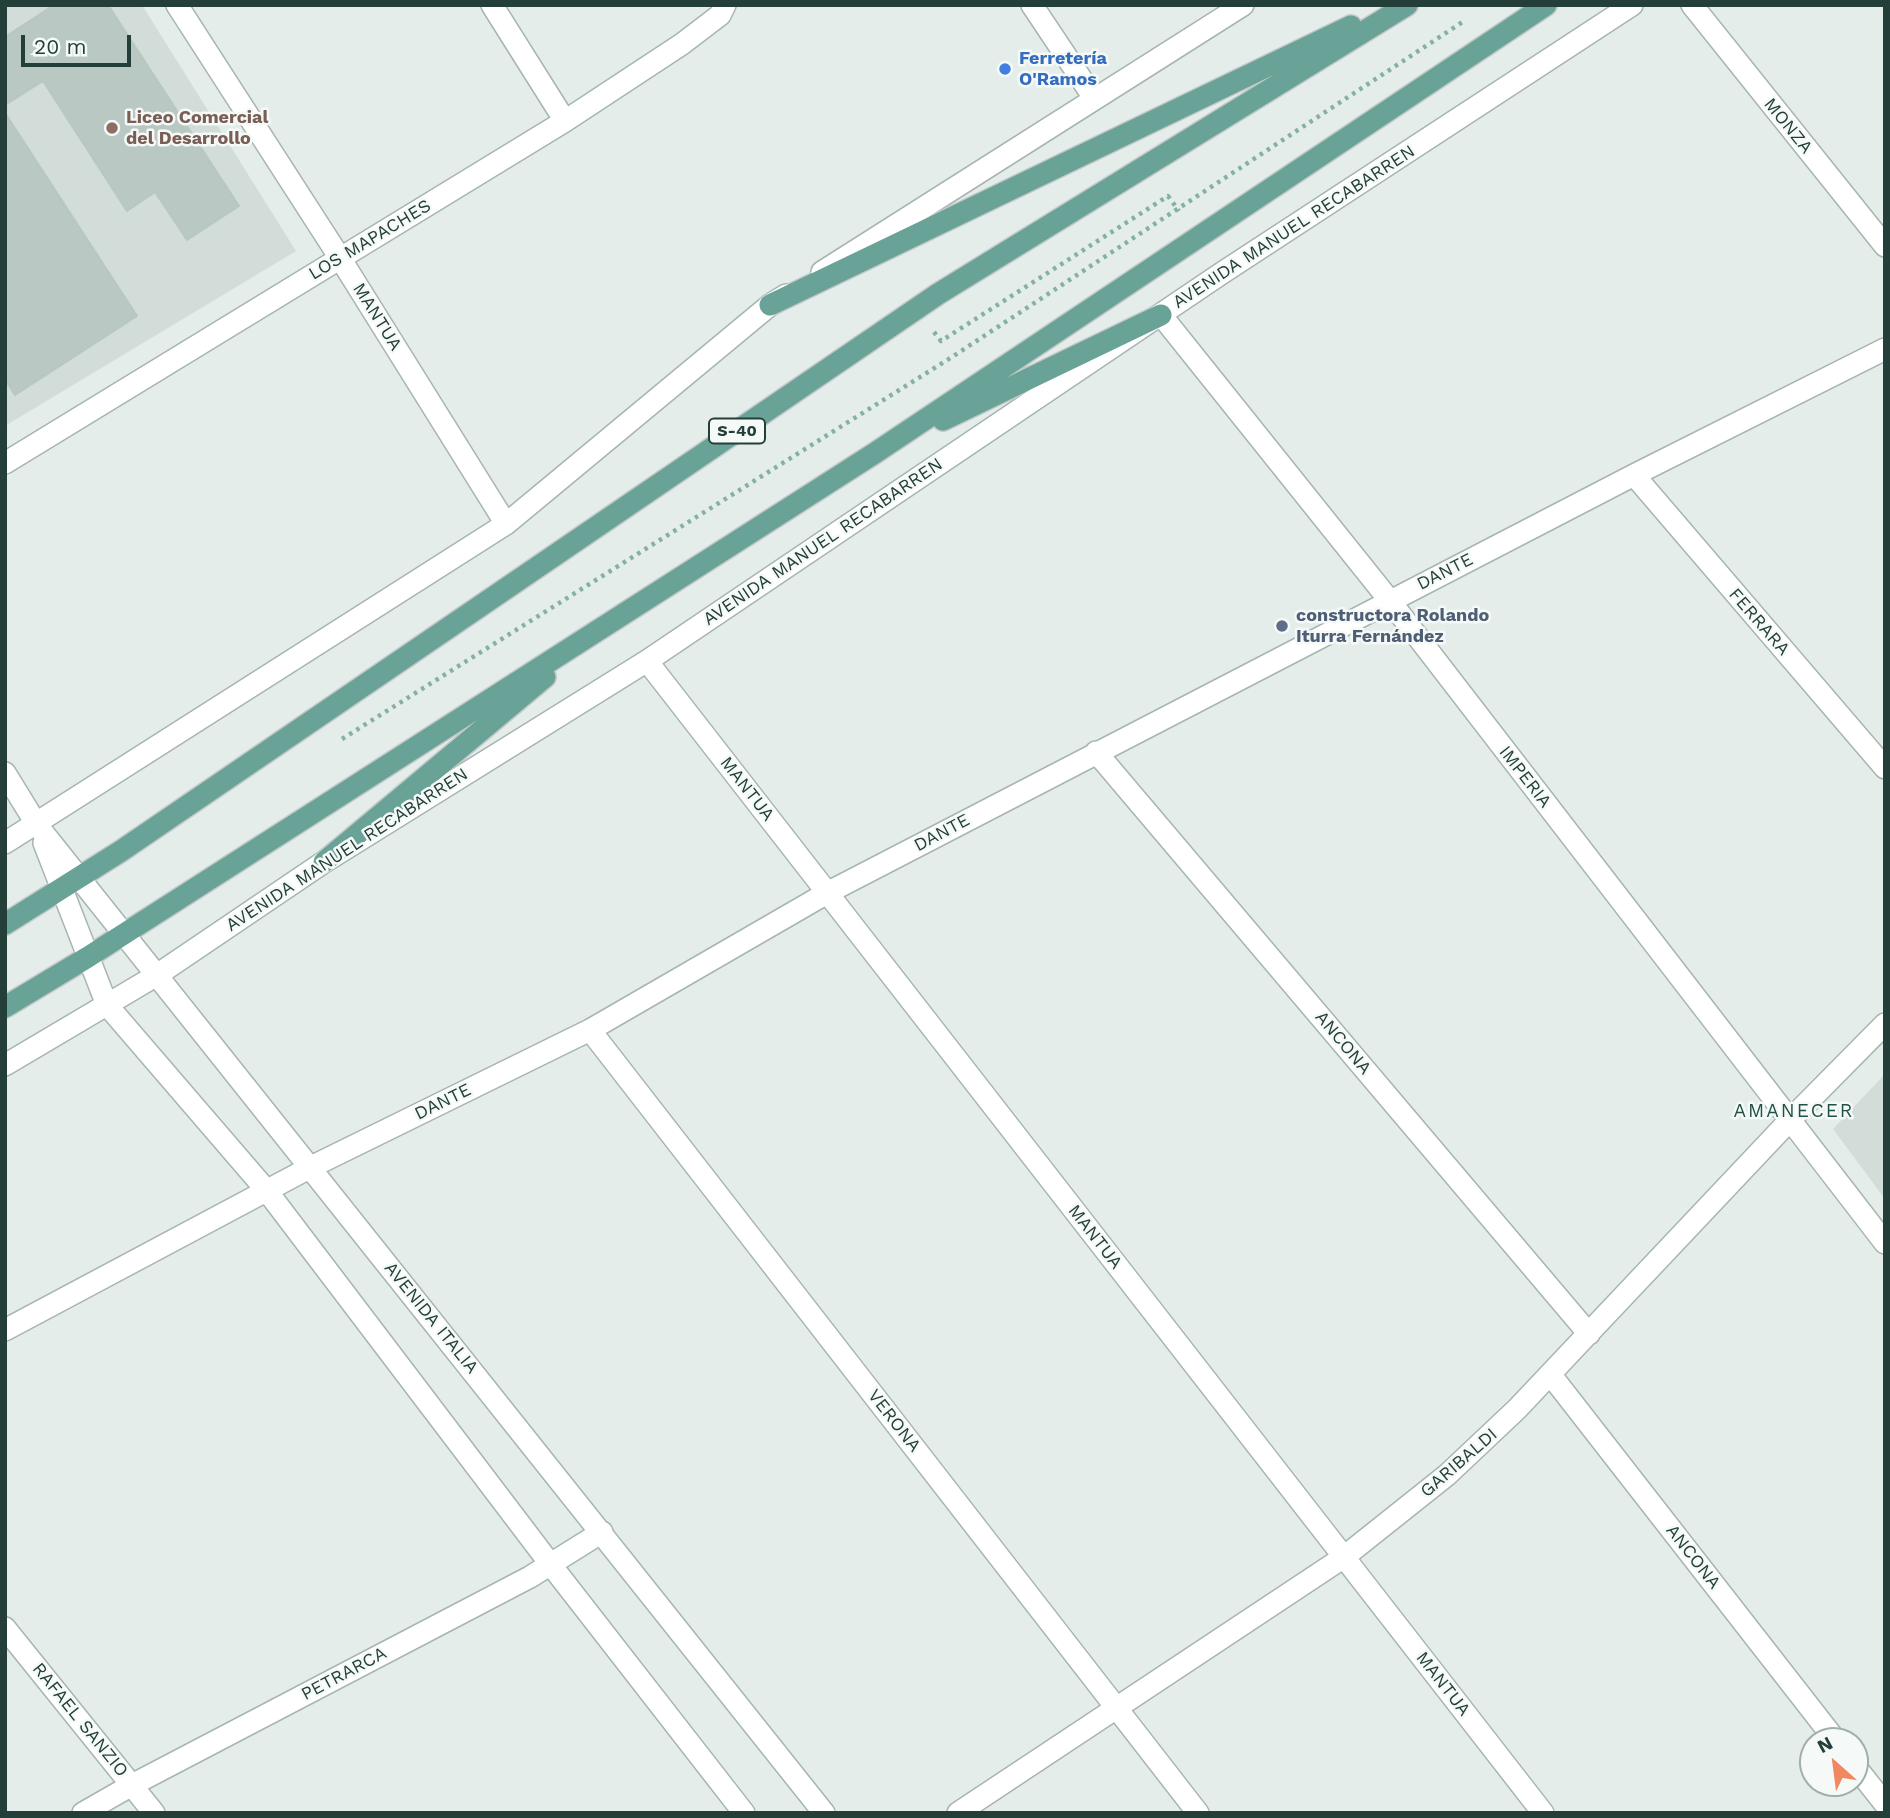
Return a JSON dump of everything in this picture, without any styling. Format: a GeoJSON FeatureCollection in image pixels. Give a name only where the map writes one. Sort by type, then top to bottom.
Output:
{"type":"FeatureCollection","features":[{"type":"Feature","properties":{"kind":"main road"},"geometry":{"type":"LineString","coordinates":[[770,305],[1394,5]]}},
{"type":"Feature","properties":{"kind":"main road","name":"S-40"},"geometry":{"type":"LineString","coordinates":[[5,924],[71,883],[937,293],[1407,5]]}},
{"type":"Feature","properties":{"kind":"main road"},"geometry":{"type":"LineString","coordinates":[[5,1007],[88,957],[875,453],[1546,5]]}},
{"type":"Feature","properties":{"kind":"main road"},"geometry":{"type":"LineString","coordinates":[[875,453],[1161,315]]}},
{"type":"Feature","properties":{"kind":"main road"},"geometry":{"type":"LineString","coordinates":[[324,862],[613,620]]}},
{"type":"Feature","properties":{"kind":"street","name":"MANTUA"},"geometry":{"type":"LineString","coordinates":[[177,5],[340,258],[506,524]]}},
{"type":"Feature","properties":{"kind":"street"},"geometry":{"type":"LineString","coordinates":[[492,5],[565,121]]}},
{"type":"Feature","properties":{"kind":"street","name":"LOS MAPACHES"},"geometry":{"type":"LineString","coordinates":[[5,463],[565,121],[682,44],[720,15],[725,5]]}},
{"type":"Feature","properties":{"kind":"street"},"geometry":{"type":"LineString","coordinates":[[1032,5],[1094,98]]}},
{"type":"Feature","properties":{"kind":"street"},"geometry":{"type":"LineString","coordinates":[[5,843],[506,524],[770,305],[1243,5]]}},
{"type":"Feature","properties":{"kind":"street","name":"AVENIDA MANUEL RECABARREN"},"geometry":{"type":"LineString","coordinates":[[5,1065],[157,975],[324,862],[647,661],[1161,315],[1632,5]]}},
{"type":"Feature","properties":{"kind":"street","name":"MONZA"},"geometry":{"type":"LineString","coordinates":[[1692,5],[1885,246]]}},
{"type":"Feature","properties":{"kind":"street","name":"IMPERIA"},"geometry":{"type":"LineString","coordinates":[[1161,315],[1390,601],[1885,1243]]}},
{"type":"Feature","properties":{"kind":"street","name":"DANTE"},"geometry":{"type":"LineString","coordinates":[[5,1330],[311,1167],[590,1030],[827,893],[1097,752],[1634,475],[1885,349]]}},
{"type":"Feature","properties":{"kind":"street","name":"FERRARA"},"geometry":{"type":"LineString","coordinates":[[1634,475],[1885,768]]}},
{"type":"Feature","properties":{"kind":"street","name":"MANTUA"},"geometry":{"type":"LineString","coordinates":[[647,661],[1543,1813]]}},
{"type":"Feature","properties":{"kind":"street","name":"ANCONA"},"geometry":{"type":"LineString","coordinates":[[1097,752],[1589,1334]]}},
{"type":"Feature","properties":{"kind":"street","name":"AVENIDA ITALIA"},"geometry":{"type":"LineString","coordinates":[[5,773],[71,883],[124,934],[824,1813]]}},
{"type":"Feature","properties":{"kind":"street","name":"AVENIDA ITALIA"},"geometry":{"type":"LineString","coordinates":[[71,883],[88,957],[107,1005],[267,1191],[551,1565],[744,1813]]}},
{"type":"Feature","properties":{"kind":"street","name":"GARIBALDI"},"geometry":{"type":"LineString","coordinates":[[958,1813],[1344,1557],[1457,1467],[1517,1409],[1790,1120],[1885,1024]]}},
{"type":"Feature","properties":{"kind":"street","name":"VERONA"},"geometry":{"type":"LineString","coordinates":[[590,1030],[1198,1813]]}},
{"type":"Feature","properties":{"kind":"street","name":"ANCONA"},"geometry":{"type":"LineString","coordinates":[[1550,1374],[1825,1727]]}},
{"type":"Feature","properties":{"kind":"street","name":"PETRARCA"},"geometry":{"type":"LineString","coordinates":[[83,1813],[551,1565],[602,1532]]}},
{"type":"Feature","properties":{"kind":"street","name":"RAFAEL SANZIO"},"geometry":{"type":"LineString","coordinates":[[5,1628],[154,1813]]}},
{"type":"Feature","properties":{"kind":"street"},"geometry":{"type":"LineString","coordinates":[[1869,1784],[1885,1804]]}},
{"type":"Feature","properties":{"kind":"path"},"geometry":{"type":"LineString","coordinates":[[340,740],[952,357],[1465,20]]}},
{"type":"Feature","properties":{"kind":"shaded area","name":"Liceo Comercial del Desarrollo"},"geometry":{"type":"Polygon","coordinates":[[[5,5],[142,5],[296,251],[5,426],[5,5]]]}},
{"type":"Feature","properties":{"kind":"shaded area"},"geometry":{"type":"Polygon","coordinates":[[[1885,1074],[1885,1199],[1833,1129],[1885,1074]]]}},
{"type":"Feature","properties":{"kind":"building"},"geometry":{"type":"Polygon","coordinates":[[[54,5],[108,5],[239,206],[187,240],[155,192],[127,211],[43,81],[5,105],[5,37],[54,5]]]}},
{"type":"Feature","properties":{"kind":"building"},"geometry":{"type":"Polygon","coordinates":[[[5,113],[137,316],[15,395],[5,379],[5,113]]]}},
{"type":"Feature","properties":{"kind":"place","name":"Ferretería O'Ramos"},"geometry":{"type":"Point","coordinates":[1005,69]}},
{"type":"Feature","properties":{"kind":"place","name":"Liceo Comercial del Desarrollo"},"geometry":{"type":"Point","coordinates":[112,128]}},
{"type":"Feature","properties":{"kind":"place","name":"constructora Rolando Iturra Fernández"},"geometry":{"type":"Point","coordinates":[1282,626]}},
{"type":"Feature","properties":{"kind":"district","name":"AMANECER"},"geometry":{"type":"Point","coordinates":[1794,1111]}}]}
